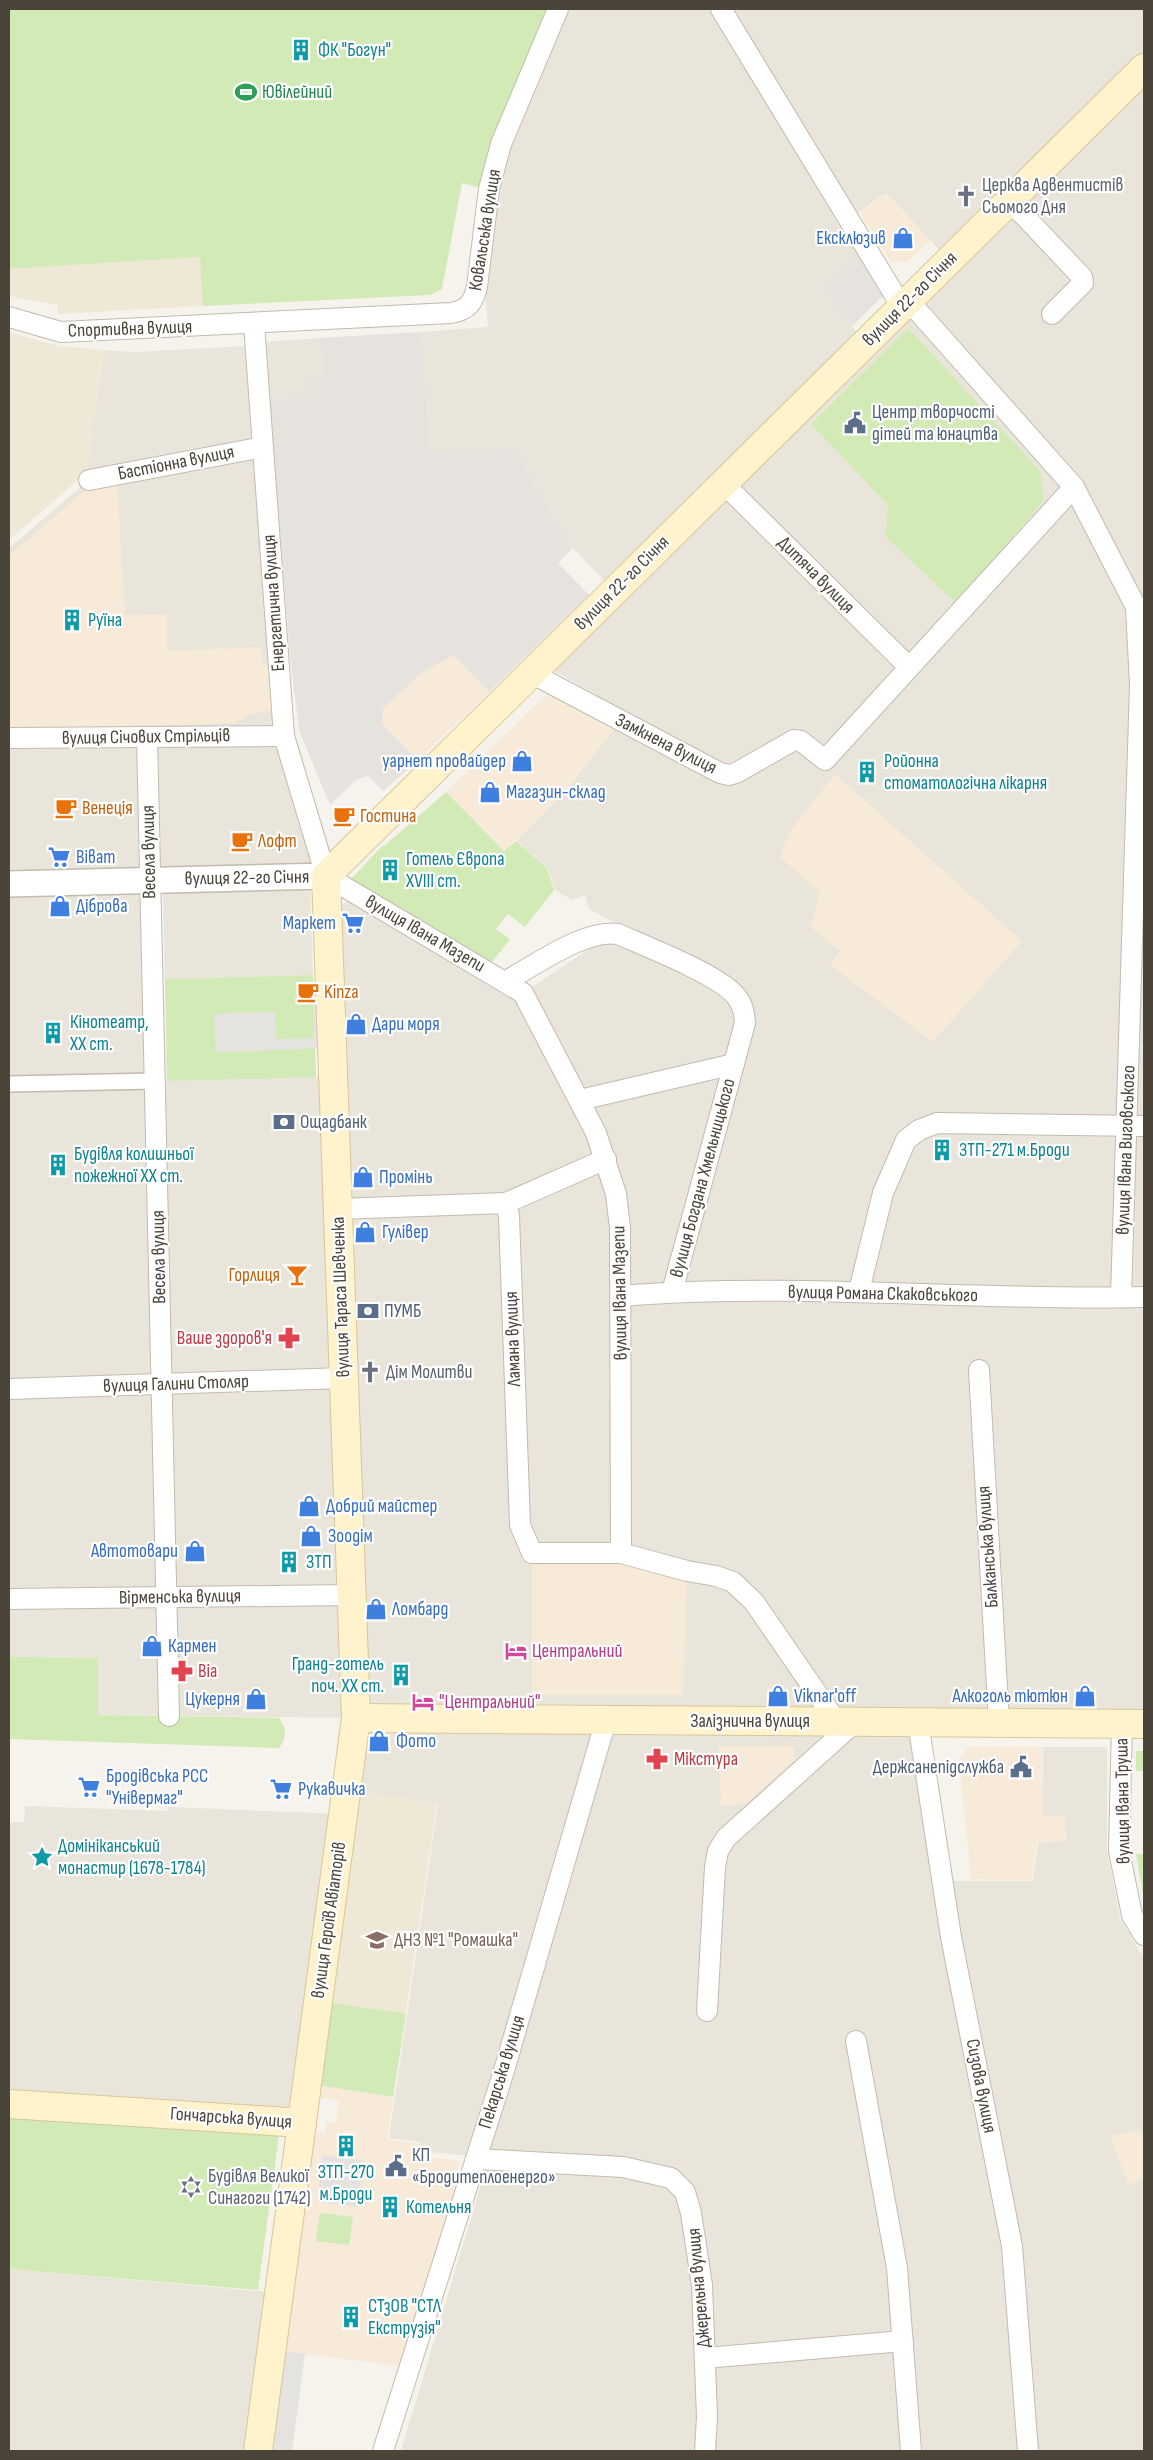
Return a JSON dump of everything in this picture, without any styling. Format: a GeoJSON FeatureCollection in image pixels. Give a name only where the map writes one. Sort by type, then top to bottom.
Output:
{"type":"FeatureCollection","features":[{"type":"Feature","properties":{"kind":"main road","name":"вулиця 22-го Січня"},"geometry":{"type":"LineString","coordinates":[[326,876],[1010,200],[1143,73]]}},
{"type":"Feature","properties":{"kind":"main road","name":"вулиця Тараса Шевченка"},"geometry":{"type":"LineString","coordinates":[[326,876],[356,1718]]}},
{"type":"Feature","properties":{"kind":"main road","name":"Залізнична вулиця"},"geometry":{"type":"LineString","coordinates":[[356,1718],[1133,1724]]}},
{"type":"Feature","properties":{"kind":"main road","name":"вулиця Героїв Авіаторів"},"geometry":{"type":"LineString","coordinates":[[302,2123],[356,1718]]}},
{"type":"Feature","properties":{"kind":"main road","name":"Гончарська вулиця"},"geometry":{"type":"LineString","coordinates":[[9,2104],[302,2123],[258,2451]]}},
{"type":"Feature","properties":{"kind":"street","name":"Ковальська вулиця"},"geometry":{"type":"LineString","coordinates":[[254,324],[451,313],[468,307],[473,300],[477,287],[489,189],[501,144],[558,9]]}},
{"type":"Feature","properties":{"kind":"street"},"geometry":{"type":"LineString","coordinates":[[721,9],[905,304]]}},
{"type":"Feature","properties":{"kind":"street"},"geometry":{"type":"LineString","coordinates":[[1010,200],[1082,277],[1083,283],[1052,314]]}},
{"type":"Feature","properties":{"kind":"street","name":"вулиця Івана Виговського"},"geometry":{"type":"LineString","coordinates":[[905,304],[1074,487],[1136,607],[1142,685],[1135,1126],[1121,1298]]}},
{"type":"Feature","properties":{"kind":"street","name":"Спортивна вулиця"},"geometry":{"type":"LineString","coordinates":[[9,317],[62,332],[254,324]]}},
{"type":"Feature","properties":{"kind":"street","name":"Енергетична вулиця"},"geometry":{"type":"LineString","coordinates":[[254,324],[284,736],[326,876]]}},
{"type":"Feature","properties":{"kind":"street","name":"Бастіонна вулиця"},"geometry":{"type":"LineString","coordinates":[[89,480],[263,447]]}},
{"type":"Feature","properties":{"kind":"street","name":"Дитяча вулиця"},"geometry":{"type":"LineString","coordinates":[[724,483],[909,667]]}},
{"type":"Feature","properties":{"kind":"street"},"geometry":{"type":"LineString","coordinates":[[909,667],[1074,487]]}},
{"type":"Feature","properties":{"kind":"street","name":"Замкнена вулиця"},"geometry":{"type":"LineString","coordinates":[[531,673],[720,773],[729,775],[736,773],[794,740],[801,742],[825,760],[909,667]]}},
{"type":"Feature","properties":{"kind":"street","name":"вулиця Січових Стрільців"},"geometry":{"type":"LineString","coordinates":[[9,738],[284,736]]}},
{"type":"Feature","properties":{"kind":"street","name":"Весела вулиця"},"geometry":{"type":"LineString","coordinates":[[147,737],[169,1716]]}},
{"type":"Feature","properties":{"kind":"street","name":"вулиця 22-го Січня"},"geometry":{"type":"LineString","coordinates":[[9,884],[326,876]]}},
{"type":"Feature","properties":{"kind":"street","name":"вулиця Івана Мазепи"},"geometry":{"type":"LineString","coordinates":[[326,876],[506,981],[523,993],[580,1100],[606,1159],[616,1194],[620,1228],[621,1553]]}},
{"type":"Feature","properties":{"kind":"street","name":"вулиця Богдана Хмельницького"},"geometry":{"type":"LineString","coordinates":[[506,981],[587,936],[601,932],[618,934],[714,979],[734,994],[743,1007],[745,1024],[672,1292]]}},
{"type":"Feature","properties":{"kind":"street","name":"вулиця Богдана Хмельницького"},"geometry":{"type":"LineString","coordinates":[[580,1100],[734,1064]]}},
{"type":"Feature","properties":{"kind":"street"},"geometry":{"type":"LineString","coordinates":[[9,1084],[154,1081]]}},
{"type":"Feature","properties":{"kind":"street"},"geometry":{"type":"LineString","coordinates":[[859,1291],[883,1193],[906,1140],[919,1130],[937,1123],[1135,1126]]}},
{"type":"Feature","properties":{"kind":"street"},"geometry":{"type":"LineString","coordinates":[[338,1209],[506,1203],[606,1159]]}},
{"type":"Feature","properties":{"kind":"street","name":"Ламана вулиця"},"geometry":{"type":"LineString","coordinates":[[506,1203],[509,1216],[520,1526],[532,1553],[621,1553]]}},
{"type":"Feature","properties":{"kind":"street","name":"вулиця Романа Скаковського"},"geometry":{"type":"LineString","coordinates":[[621,1296],[672,1292],[859,1291],[967,1296],[1144,1297]]}},
{"type":"Feature","properties":{"kind":"street","name":"Балканська вулиця"},"geometry":{"type":"LineString","coordinates":[[979,1370],[999,1723]]}},
{"type":"Feature","properties":{"kind":"street","name":"вулиця Галини Столяр"},"geometry":{"type":"LineString","coordinates":[[9,1389],[344,1378]]}},
{"type":"Feature","properties":{"kind":"street"},"geometry":{"type":"LineString","coordinates":[[621,1553],[687,1571],[716,1576],[733,1582],[754,1602],[846,1722],[726,1838],[718,1851],[715,1867],[707,2011]]}},
{"type":"Feature","properties":{"kind":"street","name":"Вірменська вулиця"},"geometry":{"type":"LineString","coordinates":[[9,1599],[351,1596]]}},
{"type":"Feature","properties":{"kind":"street","name":"Пекарська вулиця"},"geometry":{"type":"LineString","coordinates":[[383,2451],[476,2159],[606,1720]]}},
{"type":"Feature","properties":{"kind":"street","name":"Сизова вулиця"},"geometry":{"type":"LineString","coordinates":[[918,1722],[951,1937],[1012,2246],[1028,2451]]}},
{"type":"Feature","properties":{"kind":"street","name":"вулиця Івана Труша"},"geometry":{"type":"LineString","coordinates":[[1133,1724],[1120,1852],[1132,1916],[1144,1935]]}},
{"type":"Feature","properties":{"kind":"street"},"geometry":{"type":"LineString","coordinates":[[856,2041],[897,2268],[911,2451]]}},
{"type":"Feature","properties":{"kind":"street","name":"Джерельна вулиця"},"geometry":{"type":"LineString","coordinates":[[476,2159],[623,2168],[671,2178],[685,2192],[691,2213],[702,2285],[705,2358],[705,2451]]}},
{"type":"Feature","properties":{"kind":"street"},"geometry":{"type":"LineString","coordinates":[[705,2358],[903,2341]]}},
{"type":"Feature","properties":{"kind":"shaded area"},"geometry":{"type":"Polygon","coordinates":[[[561,9],[718,9],[865,252],[822,287],[858,334],[604,580],[573,548],[537,490],[516,447],[430,454],[425,404],[421,332],[488,327],[483,267],[493,182],[561,9]]]}},
{"type":"Feature","properties":{"kind":"shaded area"},"geometry":{"type":"Polygon","coordinates":[[[731,9],[1144,9],[1144,57],[943,254],[886,193],[855,215],[731,9]]]}},
{"type":"Feature","properties":{"kind":"shaded area"},"geometry":{"type":"Polygon","coordinates":[[[1144,82],[1144,1717],[362,1713],[338,906],[354,898],[518,996],[623,927],[589,909],[585,895],[572,900],[555,890],[548,868],[516,840],[564,793],[627,712],[551,669],[1144,82]]]}},
{"type":"Feature","properties":{"kind":"shaded area"},"geometry":{"type":"Polygon","coordinates":[[[886,194],[930,241],[907,262],[891,262],[860,213],[886,194]]]}},
{"type":"Feature","properties":{"kind":"shaded area"},"geometry":{"type":"Polygon","coordinates":[[[860,256],[884,295],[852,326],[822,287],[860,256]]]}},
{"type":"Feature","properties":{"kind":"shaded area"},"geometry":{"type":"Polygon","coordinates":[[[201,257],[203,306],[58,314],[58,305],[9,296],[9,269],[201,257]]]}},
{"type":"Feature","properties":{"kind":"shaded area"},"geometry":{"type":"Polygon","coordinates":[[[9,332],[58,346],[104,350],[86,473],[9,540],[9,332]]]}},
{"type":"Feature","properties":{"kind":"shaded area"},"geometry":{"type":"Polygon","coordinates":[[[421,332],[430,453],[516,447],[537,490],[573,548],[558,563],[589,595],[489,692],[454,655],[421,673],[383,709],[382,724],[418,760],[383,791],[368,776],[356,780],[330,805],[299,730],[290,657],[270,400],[310,395],[310,378],[323,377],[320,338],[421,332]]]}},
{"type":"Feature","properties":{"kind":"shaded area"},"geometry":{"type":"Polygon","coordinates":[[[320,338],[323,377],[310,378],[310,395],[270,400],[265,342],[320,338]]]}},
{"type":"Feature","properties":{"kind":"shaded area"},"geometry":{"type":"Polygon","coordinates":[[[245,346],[252,441],[86,473],[104,350],[135,352],[245,346]]]}},
{"type":"Feature","properties":{"kind":"shaded area"},"geometry":{"type":"Polygon","coordinates":[[[263,447],[284,736],[326,876],[150,880],[155,1081],[333,1076],[356,1718],[97,1715],[97,1658],[9,1657],[9,548],[89,480],[263,447]]]}},
{"type":"Feature","properties":{"kind":"shaded area"},"geometry":{"type":"Polygon","coordinates":[[[117,481],[125,615],[167,614],[167,651],[261,647],[263,665],[269,665],[272,710],[252,714],[234,723],[9,729],[9,556],[90,486],[117,481]]]}},
{"type":"Feature","properties":{"kind":"shaded area"},"geometry":{"type":"Polygon","coordinates":[[[454,654],[489,692],[418,760],[382,724],[383,709],[421,673],[454,654]]]}},
{"type":"Feature","properties":{"kind":"shaded area"},"geometry":{"type":"Polygon","coordinates":[[[554,687],[619,722],[564,792],[504,851],[446,792],[554,687]]]}},
{"type":"Feature","properties":{"kind":"shaded area"},"geometry":{"type":"Polygon","coordinates":[[[835,774],[1022,941],[933,1042],[830,965],[840,951],[811,927],[820,892],[780,857],[788,834],[835,774]]]}},
{"type":"Feature","properties":{"kind":"shaded area"},"geometry":{"type":"Polygon","coordinates":[[[310,887],[313,975],[165,979],[163,891],[310,887]]]}},
{"type":"Feature","properties":{"kind":"shaded area"},"geometry":{"type":"Polygon","coordinates":[[[313,1003],[330,1003],[332,1048],[216,1052],[214,1014],[275,1012],[276,1039],[314,1038],[313,1003]]]}},
{"type":"Feature","properties":{"kind":"shaded area"},"geometry":{"type":"Polygon","coordinates":[[[532,1553],[621,1553],[687,1571],[683,1695],[532,1695],[532,1553]]]}},
{"type":"Feature","properties":{"kind":"shaded area"},"geometry":{"type":"Polygon","coordinates":[[[364,1725],[908,1731],[934,1881],[1033,1881],[1038,1842],[1066,1841],[1065,1816],[1043,1816],[1043,1747],[1107,1747],[1107,1851],[1120,1918],[1144,1959],[1144,2451],[401,2451],[489,2158],[419,2151],[420,2142],[389,2138],[438,1804],[355,1791],[364,1725]]]}},
{"type":"Feature","properties":{"kind":"shaded area"},"geometry":{"type":"Polygon","coordinates":[[[719,1746],[794,1747],[794,1760],[746,1804],[721,1806],[719,1746]]]}},
{"type":"Feature","properties":{"kind":"shaded area"},"geometry":{"type":"Polygon","coordinates":[[[968,1747],[1042,1747],[1043,1816],[1065,1816],[1065,1841],[1037,1841],[1032,1880],[971,1879],[959,1761],[968,1747]]]}},
{"type":"Feature","properties":{"kind":"shaded area","name":"ДНЗ №1 \"Ромашка\""},"geometry":{"type":"Polygon","coordinates":[[[357,1791],[437,1804],[393,2097],[318,2085],[357,1791]]]}},
{"type":"Feature","properties":{"kind":"shaded area"},"geometry":{"type":"Polygon","coordinates":[[[25,1806],[167,1811],[168,1807],[343,1814],[302,2123],[9,2104],[9,1822],[24,1822],[25,1806]]]}},
{"type":"Feature","properties":{"kind":"shaded area"},"geometry":{"type":"Polygon","coordinates":[[[318,2085],[393,2097],[387,2139],[418,2144],[417,2155],[459,2161],[456,2183],[458,2184],[401,2366],[283,2351],[311,2131],[325,2133],[326,2122],[336,2123],[339,2101],[316,2098],[318,2085]]]}},
{"type":"Feature","properties":{"kind":"shaded area"},"geometry":{"type":"Polygon","coordinates":[[[1141,2130],[1144,2144],[1144,2179],[1128,2184],[1110,2136],[1141,2130]]]}},
{"type":"Feature","properties":{"kind":"shaded area"},"geometry":{"type":"Polygon","coordinates":[[[323,2155],[364,2161],[357,2207],[317,2202],[323,2155]]]}},
{"type":"Feature","properties":{"kind":"shaded area"},"geometry":{"type":"Polygon","coordinates":[[[9,2269],[279,2293],[258,2451],[9,2451],[9,2269]]]}},
{"type":"Feature","properties":{"kind":"shaded area"},"geometry":{"type":"Polygon","coordinates":[[[280,2350],[305,2354],[292,2451],[268,2451],[280,2350]]]}},
{"type":"Feature","properties":{"kind":"green space","name":"Ювілейний"},"geometry":{"type":"Polygon","coordinates":[[[9,9],[554,9],[488,179],[477,187],[462,183],[442,289],[430,295],[203,306],[200,257],[9,269],[9,9]]]}},
{"type":"Feature","properties":{"kind":"green space"},"geometry":{"type":"Polygon","coordinates":[[[908,328],[1040,471],[1044,500],[956,603],[886,537],[888,505],[811,424],[908,328]]]}},
{"type":"Feature","properties":{"kind":"green space"},"geometry":{"type":"Polygon","coordinates":[[[446,792],[504,851],[516,841],[547,868],[554,890],[525,927],[508,914],[496,929],[510,939],[488,967],[351,879],[383,845],[446,792]]]}},
{"type":"Feature","properties":{"kind":"green space"},"geometry":{"type":"Polygon","coordinates":[[[313,975],[316,1077],[167,1081],[165,979],[313,975]]]}},
{"type":"Feature","properties":{"kind":"green space"},"geometry":{"type":"Polygon","coordinates":[[[9,1657],[98,1658],[98,1715],[279,1718],[285,1729],[285,1737],[279,1748],[9,1739],[9,1657]]]}},
{"type":"Feature","properties":{"kind":"green space"},"geometry":{"type":"Polygon","coordinates":[[[1136,1751],[1144,1751],[1144,1771],[1136,1771],[1136,1751]]]}},
{"type":"Feature","properties":{"kind":"green space"},"geometry":{"type":"Polygon","coordinates":[[[1136,1854],[1144,1854],[1144,1901],[1136,1854]]]}},
{"type":"Feature","properties":{"kind":"green space"},"geometry":{"type":"Polygon","coordinates":[[[328,2002],[406,2014],[393,2097],[318,2085],[328,2002]]]}},
{"type":"Feature","properties":{"kind":"green space"},"geometry":{"type":"Polygon","coordinates":[[[9,2117],[279,2135],[258,2290],[9,2269],[9,2117]]]}},
{"type":"Feature","properties":{"kind":"green space"},"geometry":{"type":"Polygon","coordinates":[[[320,2213],[353,2217],[349,2245],[316,2241],[320,2213]]]}},
{"type":"Feature","properties":{"kind":"place","name":"ФК \"Богун\""},"geometry":{"type":"Point","coordinates":[301,50]}},
{"type":"Feature","properties":{"kind":"place","name":"Ювілейний"},"geometry":{"type":"Point","coordinates":[246,92]}},
{"type":"Feature","properties":{"kind":"place","name":"Церква Адвентистів Сьомого Дня"},"geometry":{"type":"Point","coordinates":[966,196]}},
{"type":"Feature","properties":{"kind":"place","name":"Ексклюзив"},"geometry":{"type":"Point","coordinates":[903,238]}},
{"type":"Feature","properties":{"kind":"place","name":"Центр творчості дітей та юнацтва"},"geometry":{"type":"Point","coordinates":[855,423]}},
{"type":"Feature","properties":{"kind":"place","name":"Руїна"},"geometry":{"type":"Point","coordinates":[72,620]}},
{"type":"Feature","properties":{"kind":"place","name":"уарнет провайдер"},"geometry":{"type":"Point","coordinates":[522,761]}},
{"type":"Feature","properties":{"kind":"place","name":"Ройонна стоматологічна лікарня"},"geometry":{"type":"Point","coordinates":[867,772]}},
{"type":"Feature","properties":{"kind":"place","name":"Магазин-склад"},"geometry":{"type":"Point","coordinates":[490,792]}},
{"type":"Feature","properties":{"kind":"place","name":"Венеція"},"geometry":{"type":"Point","coordinates":[66,808]}},
{"type":"Feature","properties":{"kind":"place","name":"Гостина"},"geometry":{"type":"Point","coordinates":[344,816]}},
{"type":"Feature","properties":{"kind":"place","name":"Лофт"},"geometry":{"type":"Point","coordinates":[242,841]}},
{"type":"Feature","properties":{"kind":"place","name":"Віват"},"geometry":{"type":"Point","coordinates":[59,857]}},
{"type":"Feature","properties":{"kind":"place","name":"Готель Європа XVIII ст."},"geometry":{"type":"Point","coordinates":[390,870]}},
{"type":"Feature","properties":{"kind":"place","name":"Діброва"},"geometry":{"type":"Point","coordinates":[60,906]}},
{"type":"Feature","properties":{"kind":"place","name":"Маркет"},"geometry":{"type":"Point","coordinates":[353,923]}},
{"type":"Feature","properties":{"kind":"place","name":"Kinza"},"geometry":{"type":"Point","coordinates":[308,992]}},
{"type":"Feature","properties":{"kind":"place","name":"Дари моря"},"geometry":{"type":"Point","coordinates":[356,1024]}},
{"type":"Feature","properties":{"kind":"place","name":"Кінотеатр, XX ст."},"geometry":{"type":"Point","coordinates":[53,1033]}},
{"type":"Feature","properties":{"kind":"place","name":"Ощадбанк"},"geometry":{"type":"Point","coordinates":[284,1122]}},
{"type":"Feature","properties":{"kind":"place","name":"ЗТП-271 м.Броди"},"geometry":{"type":"Point","coordinates":[942,1150]}},
{"type":"Feature","properties":{"kind":"place","name":"Будівля колишньої пожежної XX ст."},"geometry":{"type":"Point","coordinates":[58,1165]}},
{"type":"Feature","properties":{"kind":"place","name":"Промінь"},"geometry":{"type":"Point","coordinates":[363,1177]}},
{"type":"Feature","properties":{"kind":"place","name":"Гулівер"},"geometry":{"type":"Point","coordinates":[365,1232]}},
{"type":"Feature","properties":{"kind":"place","name":"Горлиця"},"geometry":{"type":"Point","coordinates":[297,1275]}},
{"type":"Feature","properties":{"kind":"place","name":"ПУМБ"},"geometry":{"type":"Point","coordinates":[368,1311]}},
{"type":"Feature","properties":{"kind":"place","name":"Ваше здоров'я"},"geometry":{"type":"Point","coordinates":[289,1338]}},
{"type":"Feature","properties":{"kind":"place","name":"Дім Молитви"},"geometry":{"type":"Point","coordinates":[370,1372]}},
{"type":"Feature","properties":{"kind":"place","name":"Добрий майстер"},"geometry":{"type":"Point","coordinates":[309,1506]}},
{"type":"Feature","properties":{"kind":"place","name":"Зоодім"},"geometry":{"type":"Point","coordinates":[311,1536]}},
{"type":"Feature","properties":{"kind":"place","name":"Автотовари"},"geometry":{"type":"Point","coordinates":[195,1551]}},
{"type":"Feature","properties":{"kind":"place","name":"ЗТП"},"geometry":{"type":"Point","coordinates":[289,1562]}},
{"type":"Feature","properties":{"kind":"place","name":"Ломбард"},"geometry":{"type":"Point","coordinates":[376,1609]}},
{"type":"Feature","properties":{"kind":"place","name":"Кармен"},"geometry":{"type":"Point","coordinates":[152,1646]}},
{"type":"Feature","properties":{"kind":"place","name":"Центральний"},"geometry":{"type":"Point","coordinates":[516,1651]}},
{"type":"Feature","properties":{"kind":"place","name":"Віа"},"geometry":{"type":"Point","coordinates":[182,1671]}},
{"type":"Feature","properties":{"kind":"place","name":"Гранд-готель поч. XX ст."},"geometry":{"type":"Point","coordinates":[401,1675]}},
{"type":"Feature","properties":{"kind":"place","name":"Viknar'off"},"geometry":{"type":"Point","coordinates":[778,1696]}},
{"type":"Feature","properties":{"kind":"place","name":"Алкоголь тютюн"},"geometry":{"type":"Point","coordinates":[1085,1696]}},
{"type":"Feature","properties":{"kind":"place","name":"Цукерня"},"geometry":{"type":"Point","coordinates":[256,1699]}},
{"type":"Feature","properties":{"kind":"place","name":"\"Центральний\""},"geometry":{"type":"Point","coordinates":[423,1702]}},
{"type":"Feature","properties":{"kind":"place","name":"Фото"},"geometry":{"type":"Point","coordinates":[379,1741]}},
{"type":"Feature","properties":{"kind":"place","name":"Мікстура"},"geometry":{"type":"Point","coordinates":[657,1759]}},
{"type":"Feature","properties":{"kind":"place","name":"Держсанепідслужба"},"geometry":{"type":"Point","coordinates":[1021,1767]}},
{"type":"Feature","properties":{"kind":"place","name":"Бродівська РСС \"Універмаг\""},"geometry":{"type":"Point","coordinates":[89,1787]}},
{"type":"Feature","properties":{"kind":"place","name":"Рукавичка"},"geometry":{"type":"Point","coordinates":[281,1789]}},
{"type":"Feature","properties":{"kind":"place","name":"Домініканський монастир (1678-1784)"},"geometry":{"type":"Point","coordinates":[42,1857]}},
{"type":"Feature","properties":{"kind":"place","name":"ДНЗ №1 \"Ромашка\""},"geometry":{"type":"Point","coordinates":[377,1940]}},
{"type":"Feature","properties":{"kind":"place","name":"ЗТП-270 м.Броди"},"geometry":{"type":"Point","coordinates":[346,2146]}},
{"type":"Feature","properties":{"kind":"place","name":"КП «Бродитеплоенерго»"},"geometry":{"type":"Point","coordinates":[396,2166]}},
{"type":"Feature","properties":{"kind":"place","name":"Будівля Великої Синагоги (1742)"},"geometry":{"type":"Point","coordinates":[191,2187]}},
{"type":"Feature","properties":{"kind":"place","name":"Котельня"},"geometry":{"type":"Point","coordinates":[390,2207]}},
{"type":"Feature","properties":{"kind":"place","name":"СТзОВ \"СТЛ Екструзія\""},"geometry":{"type":"Point","coordinates":[351,2317]}}]}
